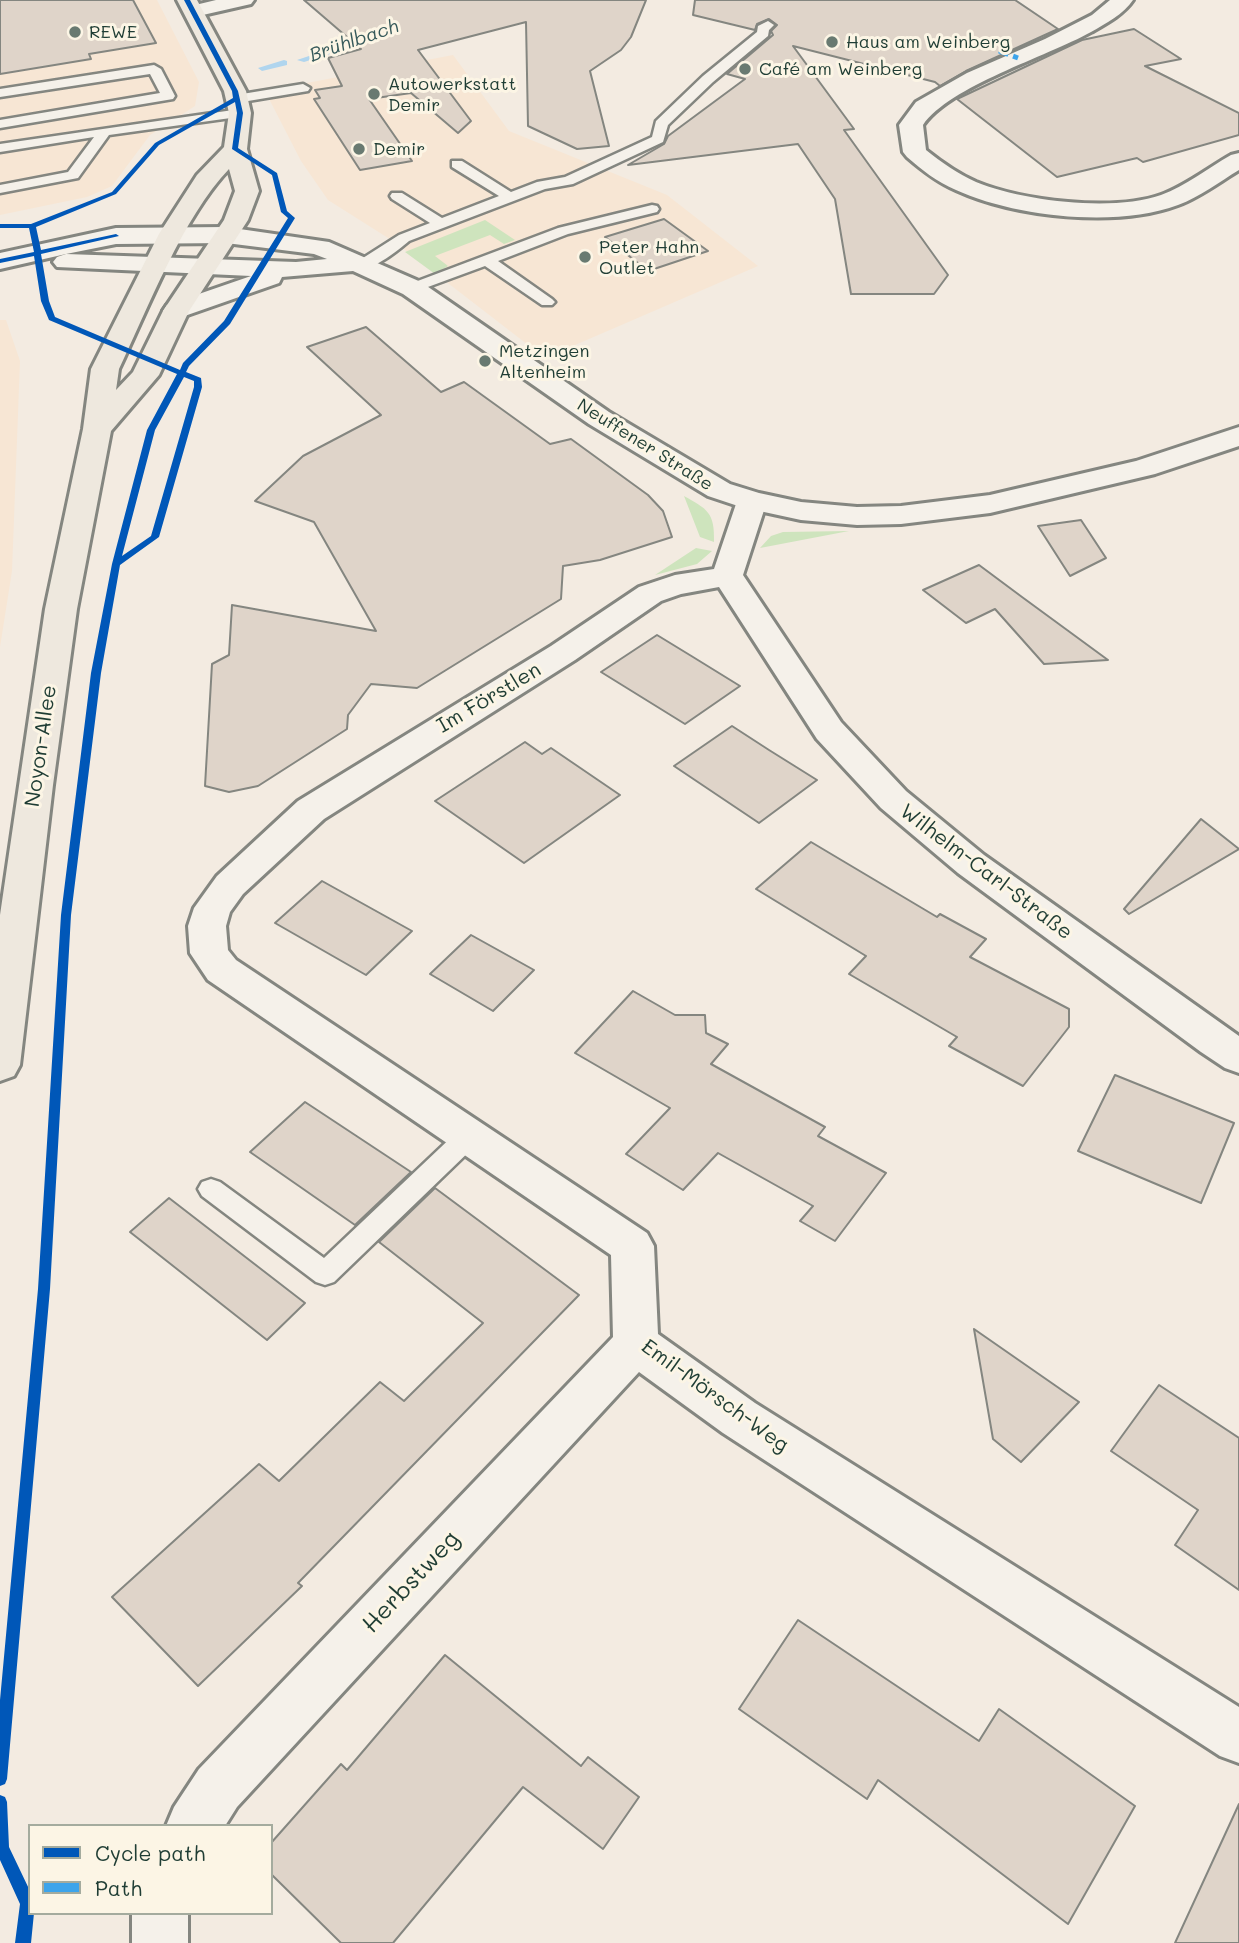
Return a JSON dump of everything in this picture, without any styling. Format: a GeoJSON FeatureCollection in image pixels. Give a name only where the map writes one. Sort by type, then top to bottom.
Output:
{"type":"FeatureCollection","features":[{"type":"Feature","properties":{"kind":"main road"},"geometry":{"type":"LineString","coordinates":[[97,429],[145,376],[176,311],[236,220],[247,191],[235,149],[238,106],[220,61],[190,5]]}},
{"type":"Feature","properties":{"kind":"main road","name":"Noyon-Allee"},"geometry":{"type":"LineString","coordinates":[[0,1066],[35,785],[59,622],[97,429],[105,369],[172,234],[205,180],[235,149]]}},
{"type":"Feature","properties":{"kind":"street"},"geometry":{"type":"LineString","coordinates":[[190,5],[244,0]]}},
{"type":"Feature","properties":{"kind":"street"},"geometry":{"type":"LineString","coordinates":[[1123,0],[1099,19],[1054,44],[975,78],[924,107],[911,125],[915,152],[936,170],[971,189],[1007,200],[1068,209],[1119,208],[1168,200],[1239,160]]}},
{"type":"Feature","properties":{"kind":"street"},"geometry":{"type":"LineString","coordinates":[[9,260],[116,236],[172,234],[226,235],[320,247],[358,264]]}},
{"type":"Feature","properties":{"kind":"street","name":"Neuffener Straße"},"geometry":{"type":"LineString","coordinates":[[9,260],[296,270],[358,264],[412,288],[655,454],[719,490],[752,501],[801,511],[857,516],[901,515],[990,504],[1145,468],[1239,436]]}},
{"type":"Feature","properties":{"kind":"street"},"geometry":{"type":"LineString","coordinates":[[176,311],[296,270]]}},
{"type":"Feature","properties":{"kind":"street"},"geometry":{"type":"LineString","coordinates":[[727,576],[752,501]]}},
{"type":"Feature","properties":{"kind":"street","name":"Im Förstlen"},"geometry":{"type":"LineString","coordinates":[[213,908],[230,885],[311,810],[377,767],[563,653],[650,593],[675,585],[727,576]]}},
{"type":"Feature","properties":{"kind":"street","name":"Wilhelm-Carl-Straße"},"geometry":{"type":"LineString","coordinates":[[727,576],[766,630],[820,721],[882,791],[925,830],[974,868],[1239,1057]]}},
{"type":"Feature","properties":{"kind":"street","name":"Emil-Mörsch-Weg"},"geometry":{"type":"LineString","coordinates":[[213,908],[207,926],[209,953],[222,970],[632,1246],[636,1344],[739,1418],[1239,1737]]}},
{"type":"Feature","properties":{"kind":"street","name":"Herbstweg"},"geometry":{"type":"LineString","coordinates":[[194,1824],[218,1788],[636,1344]]}},
{"type":"Feature","properties":{"kind":"street"},"geometry":{"type":"LineString","coordinates":[[160,1915],[160,1943]]}},
{"type":"Feature","properties":{"kind":"lane"},"geometry":{"type":"LineString","coordinates":[[358,264],[391,250],[404,238],[542,185],[568,181],[658,139],[661,124],[708,79],[764,33],[762,29],[768,25]]}},
{"type":"Feature","properties":{"kind":"lane"},"geometry":{"type":"LineString","coordinates":[[0,93],[154,69],[168,96],[0,124]]}},
{"type":"Feature","properties":{"kind":"lane"},"geometry":{"type":"LineString","coordinates":[[0,148],[238,106],[303,88]]}},
{"type":"Feature","properties":{"kind":"lane"},"geometry":{"type":"LineString","coordinates":[[53,116],[63,137]]}},
{"type":"Feature","properties":{"kind":"lane"},"geometry":{"type":"LineString","coordinates":[[0,189],[73,175],[105,131]]}},
{"type":"Feature","properties":{"kind":"lane"},"geometry":{"type":"LineString","coordinates":[[457,164],[510,197]]}},
{"type":"Feature","properties":{"kind":"lane"},"geometry":{"type":"LineString","coordinates":[[397,196],[441,224]]}},
{"type":"Feature","properties":{"kind":"lane"},"geometry":{"type":"LineString","coordinates":[[412,288],[563,231],[652,209]]}},
{"type":"Feature","properties":{"kind":"lane"},"geometry":{"type":"LineString","coordinates":[[487,260],[547,302]]}},
{"type":"Feature","properties":{"kind":"lane"},"geometry":{"type":"LineString","coordinates":[[211,1189],[325,1274],[468,1137]]}},
{"type":"Feature","properties":{"kind":"shaded area"},"geometry":{"type":"Polygon","coordinates":[[[0,0],[157,0],[199,82],[195,106],[150,135],[112,186],[87,197],[0,215],[0,0]]]}},
{"type":"Feature","properties":{"kind":"shaded area"},"geometry":{"type":"Polygon","coordinates":[[[453,55],[509,131],[667,195],[758,266],[545,358],[396,243],[328,200],[301,161],[265,91],[453,55]]]}},
{"type":"Feature","properties":{"kind":"shaded area"},"geometry":{"type":"Polygon","coordinates":[[[0,320],[6,320],[20,361],[12,571],[0,647],[0,320]]]}},
{"type":"Feature","properties":{"kind":"green space"},"geometry":{"type":"Polygon","coordinates":[[[485,220],[515,240],[504,244],[490,235],[435,256],[448,266],[435,274],[405,252],[485,220]]]}},
{"type":"Feature","properties":{"kind":"green space"},"geometry":{"type":"Polygon","coordinates":[[[684,496],[699,504],[708,513],[713,524],[714,542],[700,537],[684,496]]]}},
{"type":"Feature","properties":{"kind":"green space"},"geometry":{"type":"Polygon","coordinates":[[[849,531],[760,548],[771,536],[783,532],[849,531]]]}},
{"type":"Feature","properties":{"kind":"green space"},"geometry":{"type":"Polygon","coordinates":[[[696,548],[712,551],[697,564],[655,575],[696,548]]]}},
{"type":"Feature","properties":{"kind":"building","name":"REWE"},"geometry":{"type":"Polygon","coordinates":[[[0,0],[133,0],[156,43],[89,54],[91,59],[0,74],[0,0]]]}},
{"type":"Feature","properties":{"kind":"building"},"geometry":{"type":"Polygon","coordinates":[[[304,0],[646,0],[631,37],[621,50],[590,71],[609,146],[577,149],[528,126],[526,22],[418,50],[471,121],[458,133],[411,93],[369,99],[412,161],[360,170],[314,99],[320,98],[315,90],[342,86],[328,58],[361,49],[304,0]]]}},
{"type":"Feature","properties":{"kind":"building"},"geometry":{"type":"Polygon","coordinates":[[[695,0],[1015,0],[1058,29],[966,71],[940,86],[935,82],[793,46],[854,129],[844,130],[948,275],[934,294],[851,294],[835,199],[798,144],[628,165],[664,144],[668,136],[745,79],[727,74],[773,35],[771,31],[777,25],[769,19],[757,24],[755,30],[693,15],[695,0]]]}},
{"type":"Feature","properties":{"kind":"building"},"geometry":{"type":"Polygon","coordinates":[[[1134,29],[1181,59],[1145,66],[1239,113],[1239,135],[1143,162],[1137,158],[1057,177],[957,99],[1082,40],[1134,29]]]}},
{"type":"Feature","properties":{"kind":"building"},"geometry":{"type":"Polygon","coordinates":[[[664,219],[708,251],[648,271],[605,237],[664,219]]]}},
{"type":"Feature","properties":{"kind":"building"},"geometry":{"type":"Polygon","coordinates":[[[366,327],[441,392],[464,382],[550,444],[571,439],[648,495],[663,511],[672,537],[600,560],[563,566],[561,599],[417,688],[371,684],[348,715],[347,729],[258,786],[229,792],[205,786],[212,664],[229,655],[232,605],[376,631],[314,522],[255,501],[303,456],[381,415],[307,347],[366,327]]]}},
{"type":"Feature","properties":{"kind":"building"},"geometry":{"type":"Polygon","coordinates":[[[1081,520],[1106,558],[1070,576],[1038,526],[1081,520]]]}},
{"type":"Feature","properties":{"kind":"building"},"geometry":{"type":"Polygon","coordinates":[[[979,565],[1108,660],[1044,664],[995,609],[966,623],[923,590],[979,565]]]}},
{"type":"Feature","properties":{"kind":"building"},"geometry":{"type":"Polygon","coordinates":[[[657,635],[740,686],[685,724],[601,672],[657,635]]]}},
{"type":"Feature","properties":{"kind":"building"},"geometry":{"type":"Polygon","coordinates":[[[732,726],[817,780],[759,823],[674,766],[732,726]]]}},
{"type":"Feature","properties":{"kind":"building"},"geometry":{"type":"Polygon","coordinates":[[[525,742],[542,754],[551,748],[620,795],[524,863],[435,801],[525,742]]]}},
{"type":"Feature","properties":{"kind":"building"},"geometry":{"type":"Polygon","coordinates":[[[1201,819],[1239,849],[1129,914],[1124,909],[1201,819]]]}},
{"type":"Feature","properties":{"kind":"building"},"geometry":{"type":"Polygon","coordinates":[[[811,842],[937,917],[940,914],[986,939],[970,957],[1069,1009],[1069,1027],[1023,1086],[949,1046],[957,1037],[849,974],[866,956],[756,889],[811,842]]]}},
{"type":"Feature","properties":{"kind":"building"},"geometry":{"type":"Polygon","coordinates":[[[322,881],[412,931],[366,975],[275,923],[322,881]]]}},
{"type":"Feature","properties":{"kind":"building"},"geometry":{"type":"Polygon","coordinates":[[[471,935],[534,970],[493,1011],[430,974],[471,935]]]}},
{"type":"Feature","properties":{"kind":"building"},"geometry":{"type":"Polygon","coordinates":[[[633,991],[675,1015],[705,1015],[706,1033],[728,1044],[711,1064],[825,1127],[818,1136],[886,1173],[835,1241],[800,1221],[813,1206],[718,1153],[683,1190],[626,1154],[670,1108],[575,1053],[633,991]]]}},
{"type":"Feature","properties":{"kind":"building"},"geometry":{"type":"Polygon","coordinates":[[[1115,1075],[1234,1123],[1201,1203],[1078,1151],[1115,1075]]]}},
{"type":"Feature","properties":{"kind":"building"},"geometry":{"type":"Polygon","coordinates":[[[305,1102],[411,1172],[355,1225],[250,1152],[305,1102]]]}},
{"type":"Feature","properties":{"kind":"building"},"geometry":{"type":"Polygon","coordinates":[[[435,1188],[579,1295],[298,1583],[302,1586],[198,1686],[112,1597],[259,1464],[279,1481],[380,1382],[404,1401],[483,1323],[379,1242],[435,1188]]]}},
{"type":"Feature","properties":{"kind":"building"},"geometry":{"type":"Polygon","coordinates":[[[169,1198],[305,1303],[267,1340],[130,1232],[169,1198]]]}},
{"type":"Feature","properties":{"kind":"building"},"geometry":{"type":"Polygon","coordinates":[[[974,1329],[1079,1402],[1021,1462],[993,1439],[974,1329]]]}},
{"type":"Feature","properties":{"kind":"building"},"geometry":{"type":"Polygon","coordinates":[[[1159,1385],[1239,1438],[1239,1590],[1175,1545],[1198,1510],[1111,1451],[1159,1385]]]}},
{"type":"Feature","properties":{"kind":"building"},"geometry":{"type":"Polygon","coordinates":[[[798,1620],[979,1741],[999,1709],[1135,1806],[1068,1924],[878,1780],[867,1799],[739,1709],[798,1620]]]}},
{"type":"Feature","properties":{"kind":"building"},"geometry":{"type":"Polygon","coordinates":[[[445,1655],[581,1766],[588,1757],[639,1797],[603,1849],[523,1787],[393,1943],[341,1943],[273,1876],[273,1841],[341,1764],[347,1770],[445,1655]]]}},
{"type":"Feature","properties":{"kind":"building"},"geometry":{"type":"Polygon","coordinates":[[[1239,1804],[1239,1943],[1175,1943],[1239,1804]]]}},
{"type":"Feature","properties":{"kind":"waterway","name":"Brühlbach"},"geometry":{"type":"LineString","coordinates":[[301,60],[372,38]]}},
{"type":"Feature","properties":{"kind":"waterway","name":"Brühlbach"},"geometry":{"type":"LineString","coordinates":[[262,68],[284,63]]}},
{"type":"Feature","properties":{"kind":"marked path"},"geometry":{"type":"LineString","coordinates":[[999,51],[1018,58]]}},
{"type":"Feature","properties":{"kind":"cycle path"},"geometry":{"type":"LineString","coordinates":[[0,1779],[44,1289],[66,915],[96,673],[116,564],[151,430],[186,365],[227,322],[292,218],[284,212],[275,174],[235,149],[240,113],[235,91],[187,0]]}},
{"type":"Feature","properties":{"kind":"cycle path"},"geometry":{"type":"LineString","coordinates":[[0,226],[32,226],[114,193],[157,144],[236,99]]}},
{"type":"Feature","properties":{"kind":"cycle path"},"geometry":{"type":"LineString","coordinates":[[32,226],[45,301],[52,318],[198,380],[155,537],[116,564]]}},
{"type":"Feature","properties":{"kind":"cycle path"},"geometry":{"type":"LineString","coordinates":[[0,261],[116,236]]}},
{"type":"Feature","properties":{"kind":"cycle path"},"geometry":{"type":"LineString","coordinates":[[0,1802],[2,1848],[28,1904],[23,1943]]}},
{"type":"Feature","properties":{"kind":"place","name":"REWE"},"geometry":{"type":"Point","coordinates":[75,32]}},
{"type":"Feature","properties":{"kind":"place","name":"Haus am Weinberg"},"geometry":{"type":"Point","coordinates":[832,42]}},
{"type":"Feature","properties":{"kind":"place","name":"Café am Weinberg"},"geometry":{"type":"Point","coordinates":[745,69]}},
{"type":"Feature","properties":{"kind":"place","name":"Autowerkstatt Demir"},"geometry":{"type":"Point","coordinates":[374,94]}},
{"type":"Feature","properties":{"kind":"place","name":"Demir"},"geometry":{"type":"Point","coordinates":[359,149]}},
{"type":"Feature","properties":{"kind":"place","name":"Peter Hahn Outlet"},"geometry":{"type":"Point","coordinates":[585,257]}},
{"type":"Feature","properties":{"kind":"place","name":"Metzingen Altenheim"},"geometry":{"type":"Point","coordinates":[485,361]}}]}
